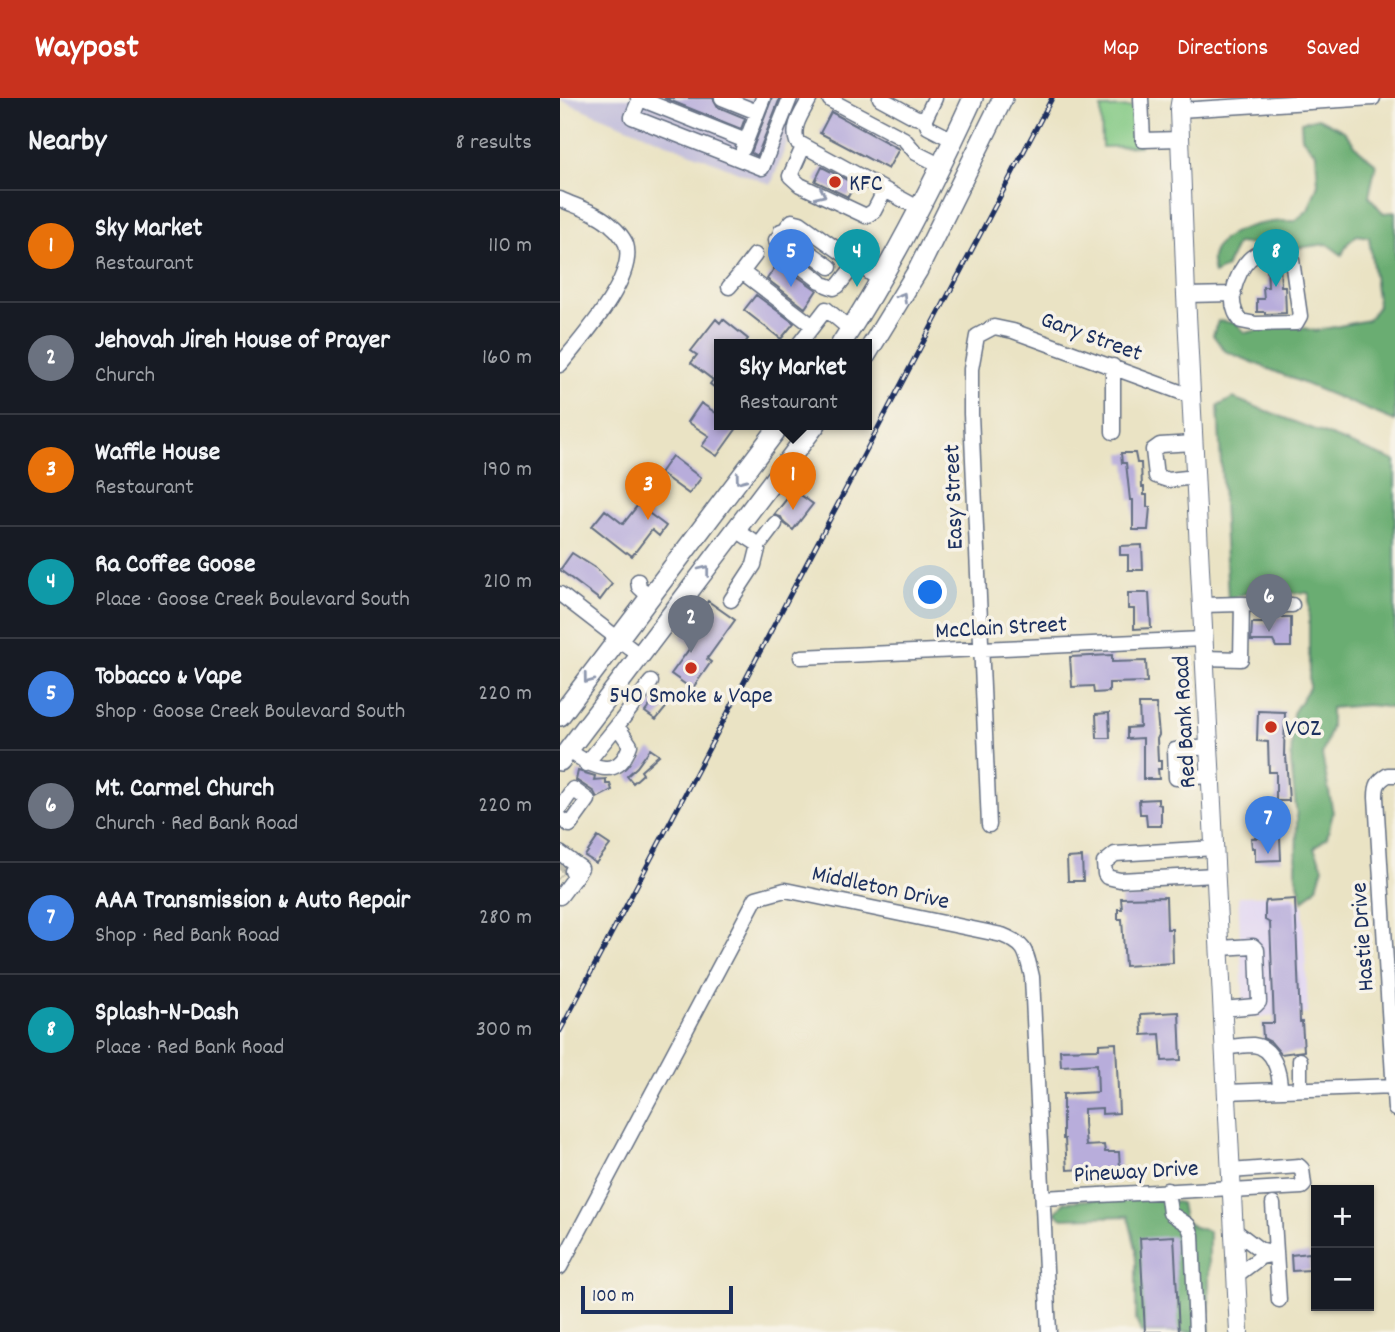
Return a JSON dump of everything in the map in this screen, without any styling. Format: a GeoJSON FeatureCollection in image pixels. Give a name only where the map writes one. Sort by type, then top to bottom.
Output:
{"type":"FeatureCollection","features":[{"type":"Feature","properties":{"kind":"highway"},"geometry":{"type":"LineString","coordinates":[[845,336],[920,209],[972,98]]}},
{"type":"Feature","properties":{"kind":"highway"},"geometry":{"type":"LineString","coordinates":[[872,345],[918,270],[1003,98]]}},
{"type":"Feature","properties":{"kind":"highway"},"geometry":{"type":"LineString","coordinates":[[560,716],[776,430]]}},
{"type":"Feature","properties":{"kind":"highway"},"geometry":{"type":"LineString","coordinates":[[564,755],[811,430]]}},
{"type":"Feature","properties":{"kind":"main road","name":"Red Bank Road"},"geometry":{"type":"LineString","coordinates":[[1179,102],[1186,295],[1239,1332]]}},
{"type":"Feature","properties":{"kind":"street"},"geometry":{"type":"LineString","coordinates":[[746,141],[639,98],[632,117],[762,168],[790,98]]}},
{"type":"Feature","properties":{"kind":"street"},"geometry":{"type":"LineString","coordinates":[[722,98],[760,105],[739,159]]}},
{"type":"Feature","properties":{"kind":"street"},"geometry":{"type":"LineString","coordinates":[[810,98],[794,133],[797,142],[920,209]]}},
{"type":"Feature","properties":{"kind":"street"},"geometry":{"type":"LineString","coordinates":[[880,98],[925,120]]}},
{"type":"Feature","properties":{"kind":"street"},"geometry":{"type":"LineString","coordinates":[[935,98],[925,120],[928,127],[953,140]]}},
{"type":"Feature","properties":{"kind":"street"},"geometry":{"type":"LineString","coordinates":[[1141,98],[1143,140],[1180,139]]}},
{"type":"Feature","properties":{"kind":"street"},"geometry":{"type":"LineString","coordinates":[[1179,102],[1373,98]]}},
{"type":"Feature","properties":{"kind":"street"},"geometry":{"type":"LineString","coordinates":[[830,100],[904,139],[916,153],[942,166]]}},
{"type":"Feature","properties":{"kind":"street"},"geometry":{"type":"LineString","coordinates":[[803,147],[790,176],[800,185],[866,216],[874,212],[885,190]]}},
{"type":"Feature","properties":{"kind":"street"},"geometry":{"type":"LineString","coordinates":[[560,199],[612,226],[626,244],[626,267],[617,290],[560,365]]}},
{"type":"Feature","properties":{"kind":"street"},"geometry":{"type":"LineString","coordinates":[[837,272],[834,288],[823,283],[779,250],[776,240],[788,223],[795,221],[880,280]]}},
{"type":"Feature","properties":{"kind":"street"},"geometry":{"type":"LineString","coordinates":[[782,231],[837,272]]}},
{"type":"Feature","properties":{"kind":"street"},"geometry":{"type":"LineString","coordinates":[[812,254],[823,240]]}},
{"type":"Feature","properties":{"kind":"street"},"geometry":{"type":"LineString","coordinates":[[1284,254],[1292,260],[1300,316],[1296,323],[1256,324],[1241,321],[1234,311],[1234,294],[1242,267],[1249,258],[1255,255],[1284,254]]}},
{"type":"Feature","properties":{"kind":"street"},"geometry":{"type":"LineString","coordinates":[[729,287],[755,255]]}},
{"type":"Feature","properties":{"kind":"street"},"geometry":{"type":"LineString","coordinates":[[837,272],[856,263]]}},
{"type":"Feature","properties":{"kind":"street"},"geometry":{"type":"LineString","coordinates":[[741,272],[809,337],[826,309],[845,336]]}},
{"type":"Feature","properties":{"kind":"street"},"geometry":{"type":"LineString","coordinates":[[1186,295],[1234,294]]}},
{"type":"Feature","properties":{"kind":"street","name":"Gary Street"},"geometry":{"type":"LineString","coordinates":[[977,336],[994,327],[1013,331],[1191,396]]}},
{"type":"Feature","properties":{"kind":"street","name":"Easy Street"},"geometry":{"type":"LineString","coordinates":[[977,336],[971,380],[989,825]]}},
{"type":"Feature","properties":{"kind":"street"},"geometry":{"type":"LineString","coordinates":[[1113,366],[1113,432]]}},
{"type":"Feature","properties":{"kind":"street"},"geometry":{"type":"LineString","coordinates":[[1194,443],[1160,445],[1153,450],[1156,477],[1168,480],[1196,477]]}},
{"type":"Feature","properties":{"kind":"street"},"geometry":{"type":"LineString","coordinates":[[731,600],[754,565],[759,545],[775,524]]}},
{"type":"Feature","properties":{"kind":"street"},"geometry":{"type":"LineString","coordinates":[[736,530],[759,545]]}},
{"type":"Feature","properties":{"kind":"street"},"geometry":{"type":"LineString","coordinates":[[560,594],[639,655]]}},
{"type":"Feature","properties":{"kind":"street"},"geometry":{"type":"LineString","coordinates":[[1204,658],[1241,659],[1242,604]]}},
{"type":"Feature","properties":{"kind":"street"},"geometry":{"type":"LineString","coordinates":[[1202,605],[1292,606]]}},
{"type":"Feature","properties":{"kind":"street","name":"McClain Street"},"geometry":{"type":"LineString","coordinates":[[802,657],[1203,639]]}},
{"type":"Feature","properties":{"kind":"street"},"geometry":{"type":"LineString","coordinates":[[586,764],[652,682]]}},
{"type":"Feature","properties":{"kind":"street"},"geometry":{"type":"LineString","coordinates":[[564,755],[601,769],[613,768],[627,754],[630,745],[619,723],[603,704]]}},
{"type":"Feature","properties":{"kind":"street"},"geometry":{"type":"LineString","coordinates":[[1209,747],[1175,750],[1176,778],[1211,776]]}},
{"type":"Feature","properties":{"kind":"street","name":"Hastie Drive"},"geometry":{"type":"LineString","coordinates":[[1395,775],[1388,775],[1379,781],[1376,787],[1389,928],[1395,1109]]}},
{"type":"Feature","properties":{"kind":"street"},"geometry":{"type":"LineString","coordinates":[[1215,848],[1115,854],[1104,863],[1107,877],[1120,880],[1216,875]]}},
{"type":"Feature","properties":{"kind":"street"},"geometry":{"type":"LineString","coordinates":[[560,853],[581,868],[565,883]]}},
{"type":"Feature","properties":{"kind":"street","name":"Middleton Drive"},"geometry":{"type":"LineString","coordinates":[[560,1266],[756,898],[785,890],[1002,935],[1025,949],[1032,977],[1049,1332]]}},
{"type":"Feature","properties":{"kind":"street"},"geometry":{"type":"LineString","coordinates":[[1220,948],[1253,946],[1257,950],[1259,1002],[1255,1006],[1223,1009]]}},
{"type":"Feature","properties":{"kind":"street"},"geometry":{"type":"LineString","coordinates":[[1225,1047],[1255,1045],[1262,1048],[1279,1071],[1280,1090]]}},
{"type":"Feature","properties":{"kind":"street"},"geometry":{"type":"LineString","coordinates":[[1300,1060],[1300,1089]]}},
{"type":"Feature","properties":{"kind":"street"},"geometry":{"type":"LineString","coordinates":[[1226,1092],[1394,1086]]}},
{"type":"Feature","properties":{"kind":"street"},"geometry":{"type":"LineString","coordinates":[[1299,1166],[1302,1169],[1304,1185],[1258,1189],[1231,1183],[1257,1169],[1299,1166]]}},
{"type":"Feature","properties":{"kind":"street"},"geometry":{"type":"LineString","coordinates":[[1257,1169],[1258,1189]]}},
{"type":"Feature","properties":{"kind":"street","name":"Pineway Drive"},"geometry":{"type":"LineString","coordinates":[[1043,1198],[1231,1183]]}},
{"type":"Feature","properties":{"kind":"street"},"geometry":{"type":"LineString","coordinates":[[1167,1190],[1170,1213],[1188,1225],[1192,1235],[1196,1332]]}},
{"type":"Feature","properties":{"kind":"street"},"geometry":{"type":"LineString","coordinates":[[1273,1204],[1279,1300]]}},
{"type":"Feature","properties":{"kind":"street"},"geometry":{"type":"LineString","coordinates":[[1234,1230],[1259,1249],[1276,1253]]}},
{"type":"Feature","properties":{"kind":"street"},"geometry":{"type":"LineString","coordinates":[[1237,1275],[1261,1257],[1276,1253]]}},
{"type":"Feature","properties":{"kind":"shaded area"},"geometry":{"type":"Polygon","coordinates":[[[560,98],[804,98],[771,185],[560,98]]]}},
{"type":"Feature","properties":{"kind":"shaded area"},"geometry":{"type":"Polygon","coordinates":[[[1293,895],[1303,906],[1308,1014],[1244,1018],[1238,896],[1293,895]]]}},
{"type":"Feature","properties":{"kind":"green space"},"geometry":{"type":"Polygon","coordinates":[[[1138,107],[1140,146],[1102,147],[1101,108],[1138,107]]]}},
{"type":"Feature","properties":{"kind":"green space"},"geometry":{"type":"Polygon","coordinates":[[[1318,118],[1344,131],[1359,150],[1376,164],[1369,196],[1383,213],[1395,212],[1395,421],[1225,351],[1213,335],[1218,321],[1236,323],[1245,333],[1288,324],[1315,331],[1368,320],[1378,306],[1369,237],[1357,235],[1347,244],[1342,255],[1327,244],[1297,248],[1237,243],[1226,268],[1214,274],[1212,257],[1224,239],[1247,227],[1295,221],[1308,210],[1318,184],[1316,153],[1302,138],[1301,122],[1318,118]]]}},
{"type":"Feature","properties":{"kind":"green space"},"geometry":{"type":"Polygon","coordinates":[[[1233,398],[1395,461],[1395,708],[1368,705],[1331,708],[1331,727],[1322,755],[1333,813],[1327,837],[1314,848],[1323,867],[1317,887],[1303,901],[1296,876],[1297,818],[1291,763],[1293,713],[1309,688],[1309,593],[1250,592],[1228,599],[1218,406],[1233,398]]]}},
{"type":"Feature","properties":{"kind":"green space"},"geometry":{"type":"Polygon","coordinates":[[[1141,1195],[1181,1203],[1184,1220],[1194,1227],[1209,1231],[1209,1332],[1141,1332],[1136,1320],[1136,1248],[1128,1216],[1063,1218],[1055,1213],[1065,1202],[1141,1195]]]}},
{"type":"Feature","properties":{"kind":"building"},"geometry":{"type":"Polygon","coordinates":[[[664,98],[713,98],[718,107],[745,118],[741,129],[664,98]]]}},
{"type":"Feature","properties":{"kind":"building"},"geometry":{"type":"Polygon","coordinates":[[[772,98],[780,98],[757,156],[751,153],[772,98]]]}},
{"type":"Feature","properties":{"kind":"building"},"geometry":{"type":"Polygon","coordinates":[[[831,112],[899,149],[888,169],[820,133],[831,112]]]}},
{"type":"Feature","properties":{"kind":"building"},"geometry":{"type":"Polygon","coordinates":[[[822,167],[855,184],[848,197],[815,181],[822,167]]]}},
{"type":"Feature","properties":{"kind":"building"},"geometry":{"type":"Polygon","coordinates":[[[778,263],[817,290],[805,308],[767,279],[778,263]]]}},
{"type":"Feature","properties":{"kind":"building"},"geometry":{"type":"Polygon","coordinates":[[[1267,264],[1280,264],[1281,286],[1285,286],[1286,313],[1257,312],[1257,299],[1264,299],[1263,287],[1268,287],[1267,264]]]}},
{"type":"Feature","properties":{"kind":"building"},"geometry":{"type":"Polygon","coordinates":[[[756,295],[794,323],[781,339],[744,310],[756,295]]]}},
{"type":"Feature","properties":{"kind":"building"},"geometry":{"type":"Polygon","coordinates":[[[716,319],[720,323],[723,319],[748,339],[714,339],[714,387],[710,384],[713,380],[691,363],[697,355],[691,351],[716,319]]]}},
{"type":"Feature","properties":{"kind":"building"},"geometry":{"type":"Polygon","coordinates":[[[701,403],[714,412],[714,430],[736,430],[717,456],[702,446],[709,436],[688,422],[701,403]]]}},
{"type":"Feature","properties":{"kind":"building"},"geometry":{"type":"Polygon","coordinates":[[[1121,453],[1135,453],[1137,463],[1141,463],[1142,487],[1144,495],[1147,495],[1147,507],[1150,507],[1148,530],[1133,530],[1133,500],[1130,500],[1126,463],[1122,463],[1121,453]]]}},
{"type":"Feature","properties":{"kind":"building"},"geometry":{"type":"Polygon","coordinates":[[[672,456],[701,478],[689,494],[660,473],[672,456]]]}},
{"type":"Feature","properties":{"kind":"building"},"geometry":{"type":"Polygon","coordinates":[[[794,490],[813,504],[793,530],[781,517],[774,515],[794,490]]]}},
{"type":"Feature","properties":{"kind":"building"},"geometry":{"type":"Polygon","coordinates":[[[638,505],[666,526],[659,536],[652,530],[632,556],[592,526],[605,510],[623,524],[638,505]]]}},
{"type":"Feature","properties":{"kind":"building"},"geometry":{"type":"Polygon","coordinates":[[[1142,545],[1143,570],[1128,570],[1128,555],[1120,555],[1120,546],[1142,545]]]}},
{"type":"Feature","properties":{"kind":"building"},"geometry":{"type":"Polygon","coordinates":[[[572,553],[597,569],[612,584],[600,600],[560,570],[572,553]]]}},
{"type":"Feature","properties":{"kind":"building"},"geometry":{"type":"Polygon","coordinates":[[[1128,593],[1149,593],[1151,628],[1134,629],[1134,609],[1128,609],[1128,593]]]}},
{"type":"Feature","properties":{"kind":"building"},"geometry":{"type":"Polygon","coordinates":[[[708,601],[735,620],[707,659],[711,662],[692,689],[671,674],[692,645],[681,638],[708,601]]]}},
{"type":"Feature","properties":{"kind":"building"},"geometry":{"type":"Polygon","coordinates":[[[1277,617],[1291,617],[1291,647],[1276,647],[1273,641],[1251,641],[1252,623],[1274,623],[1277,617]]]}},
{"type":"Feature","properties":{"kind":"building"},"geometry":{"type":"Polygon","coordinates":[[[1112,655],[1112,662],[1146,661],[1147,682],[1109,683],[1109,692],[1094,693],[1093,686],[1072,687],[1070,657],[1112,655]]]}},
{"type":"Feature","properties":{"kind":"building"},"geometry":{"type":"Polygon","coordinates":[[[658,695],[669,704],[656,720],[645,712],[658,695]]]}},
{"type":"Feature","properties":{"kind":"building"},"geometry":{"type":"Polygon","coordinates":[[[1139,704],[1156,704],[1158,761],[1161,761],[1159,779],[1143,779],[1143,738],[1127,739],[1127,728],[1140,727],[1139,704]]]}},
{"type":"Feature","properties":{"kind":"building"},"geometry":{"type":"Polygon","coordinates":[[[1258,711],[1285,712],[1284,756],[1289,801],[1276,801],[1276,772],[1269,772],[1268,742],[1257,741],[1258,711]]]}},
{"type":"Feature","properties":{"kind":"building"},"geometry":{"type":"Polygon","coordinates":[[[1109,713],[1110,738],[1097,738],[1096,714],[1109,713]]]}},
{"type":"Feature","properties":{"kind":"building"},"geometry":{"type":"Polygon","coordinates":[[[650,749],[659,755],[641,771],[643,774],[633,783],[627,776],[650,749]]]}},
{"type":"Feature","properties":{"kind":"building"},"geometry":{"type":"Polygon","coordinates":[[[578,771],[595,776],[594,780],[606,779],[606,784],[610,784],[612,790],[597,798],[594,792],[576,780],[578,771]]]}},
{"type":"Feature","properties":{"kind":"building"},"geometry":{"type":"Polygon","coordinates":[[[1158,799],[1158,804],[1161,805],[1161,826],[1147,826],[1146,814],[1140,814],[1139,800],[1158,799]]]}},
{"type":"Feature","properties":{"kind":"building"},"geometry":{"type":"Polygon","coordinates":[[[598,837],[610,845],[596,863],[585,856],[598,837]]]}},
{"type":"Feature","properties":{"kind":"building"},"geometry":{"type":"Polygon","coordinates":[[[1280,837],[1281,860],[1255,861],[1255,848],[1252,848],[1251,838],[1280,837]]]}},
{"type":"Feature","properties":{"kind":"building"},"geometry":{"type":"Polygon","coordinates":[[[1082,857],[1083,881],[1068,881],[1067,858],[1082,857]]]}},
{"type":"Feature","properties":{"kind":"building"},"geometry":{"type":"Polygon","coordinates":[[[1166,897],[1167,929],[1172,929],[1173,963],[1125,966],[1122,919],[1118,919],[1118,909],[1122,909],[1121,898],[1166,897]]]}},
{"type":"Feature","properties":{"kind":"building"},"geometry":{"type":"Polygon","coordinates":[[[1295,899],[1300,1022],[1304,1051],[1281,1054],[1271,1042],[1263,1038],[1262,1023],[1274,1023],[1270,923],[1265,920],[1265,905],[1266,901],[1295,899]]]}},
{"type":"Feature","properties":{"kind":"building"},"geometry":{"type":"Polygon","coordinates":[[[1179,1012],[1181,1060],[1162,1061],[1160,1034],[1142,1035],[1141,1014],[1179,1012]]]}},
{"type":"Feature","properties":{"kind":"building"},"geometry":{"type":"Polygon","coordinates":[[[1116,1043],[1119,1113],[1102,1114],[1102,1108],[1084,1109],[1084,1123],[1086,1146],[1104,1145],[1105,1152],[1119,1152],[1120,1168],[1084,1172],[1084,1169],[1067,1170],[1063,1139],[1063,1094],[1098,1092],[1097,1064],[1061,1066],[1060,1050],[1099,1049],[1099,1044],[1116,1043]]]}},
{"type":"Feature","properties":{"kind":"building"},"geometry":{"type":"Polygon","coordinates":[[[1174,1236],[1179,1332],[1145,1332],[1140,1238],[1174,1236]]]}},
{"type":"Feature","properties":{"kind":"building"},"geometry":{"type":"Polygon","coordinates":[[[1309,1253],[1310,1270],[1292,1271],[1291,1255],[1309,1253]]]}},
{"type":"Feature","properties":{"kind":"tunnel"},"geometry":{"type":"LineString","coordinates":[[560,862],[568,868]]}},
{"type":"Feature","properties":{"kind":"railway"},"geometry":{"type":"LineString","coordinates":[[560,1031],[1052,98]]}},
{"type":"Feature","properties":{"kind":"place","name":"KFC"},"geometry":{"type":"Point","coordinates":[835,182]}},
{"type":"Feature","properties":{"kind":"place","name":"Tobacco & Vape"},"geometry":{"type":"Point","coordinates":[791,287]}},
{"type":"Feature","properties":{"kind":"place","name":"Ra Coffee Goose"},"geometry":{"type":"Point","coordinates":[857,287]}},
{"type":"Feature","properties":{"kind":"place","name":"Splash-N-Dash"},"geometry":{"type":"Point","coordinates":[1276,287]}},
{"type":"Feature","properties":{"kind":"place","name":"Sky Market"},"geometry":{"type":"Point","coordinates":[793,510]}},
{"type":"Feature","properties":{"kind":"place","name":"Waffle House"},"geometry":{"type":"Point","coordinates":[648,520]}},
{"type":"Feature","properties":{"kind":"place","name":"Mt. Carmel Church"},"geometry":{"type":"Point","coordinates":[1269,632]}},
{"type":"Feature","properties":{"kind":"place","name":"Jehovah Jireh House of Prayer"},"geometry":{"type":"Point","coordinates":[691,653]}},
{"type":"Feature","properties":{"kind":"place","name":"540 Smoke & Vape"},"geometry":{"type":"Point","coordinates":[691,668]}},
{"type":"Feature","properties":{"kind":"place","name":"VOZ"},"geometry":{"type":"Point","coordinates":[1271,727]}},
{"type":"Feature","properties":{"kind":"place","name":"AAA Transmission & Auto Repair"},"geometry":{"type":"Point","coordinates":[1268,854]}}]}
